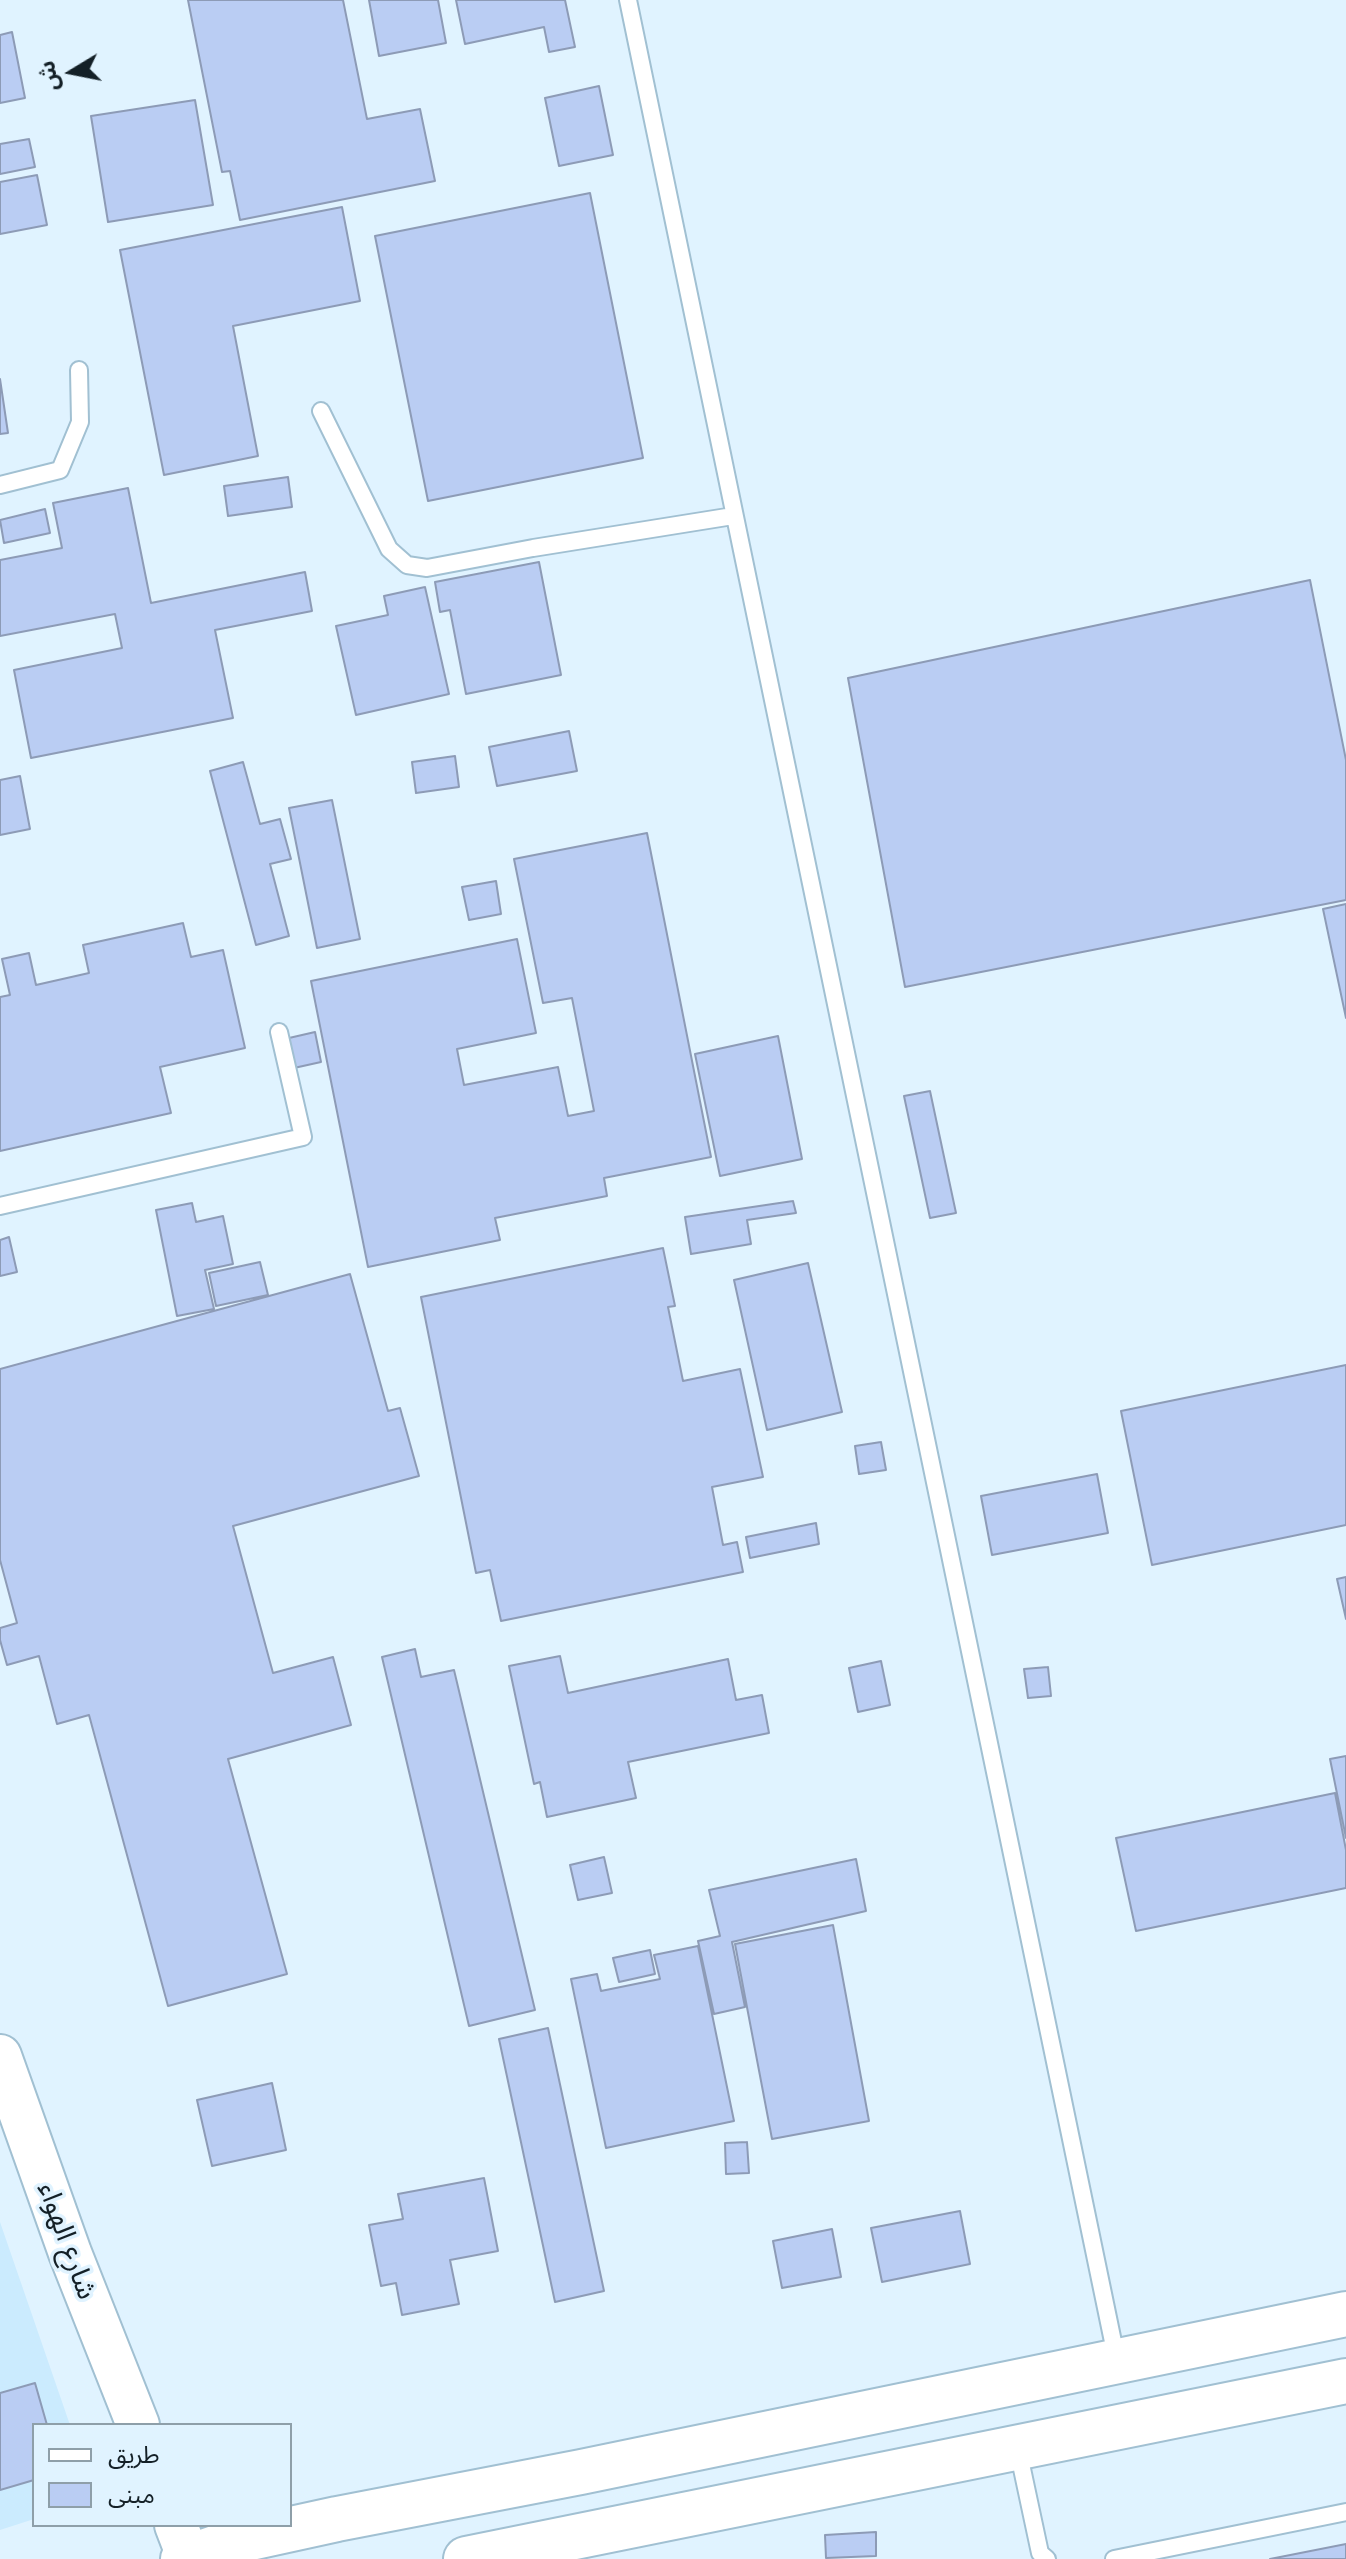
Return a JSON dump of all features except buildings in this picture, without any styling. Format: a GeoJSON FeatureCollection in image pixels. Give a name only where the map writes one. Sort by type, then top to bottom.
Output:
{"type":"FeatureCollection","features":[{"type":"Feature","properties":{"kind":"main road"},"geometry":{"type":"LineString","coordinates":[[184,2550],[581,2472],[1346,2314]]}},
{"type":"Feature","properties":{"kind":"main road"},"geometry":{"type":"LineString","coordinates":[[466,2559],[1346,2381]]}},
{"type":"Feature","properties":{"kind":"street","name":"شارع الهواء"},"geometry":{"type":"LineString","coordinates":[[0,2056],[70,2253],[137,2423]]}},
{"type":"Feature","properties":{"kind":"lane"},"geometry":{"type":"LineString","coordinates":[[628,0],[1117,2362]]}},
{"type":"Feature","properties":{"kind":"lane"},"geometry":{"type":"LineString","coordinates":[[0,485],[60,470],[80,422],[79,370]]}},
{"type":"Feature","properties":{"kind":"lane"},"geometry":{"type":"LineString","coordinates":[[321,411],[389,549],[407,565],[427,568],[733,516]]}},
{"type":"Feature","properties":{"kind":"lane"},"geometry":{"type":"LineString","coordinates":[[0,1206],[303,1137],[279,1032]]}},
{"type":"Feature","properties":{"kind":"lane"},"geometry":{"type":"LineString","coordinates":[[1017,2449],[1040,2553],[1047,2559]]}},
{"type":"Feature","properties":{"kind":"lane"},"geometry":{"type":"LineString","coordinates":[[1114,2559],[1346,2512]]}},
{"type":"Feature","properties":{"kind":"shaded area"},"geometry":{"type":"Polygon","coordinates":[[[0,2222],[69,2423],[32,2423],[32,2520],[0,2530],[0,2222]]]}}]}
